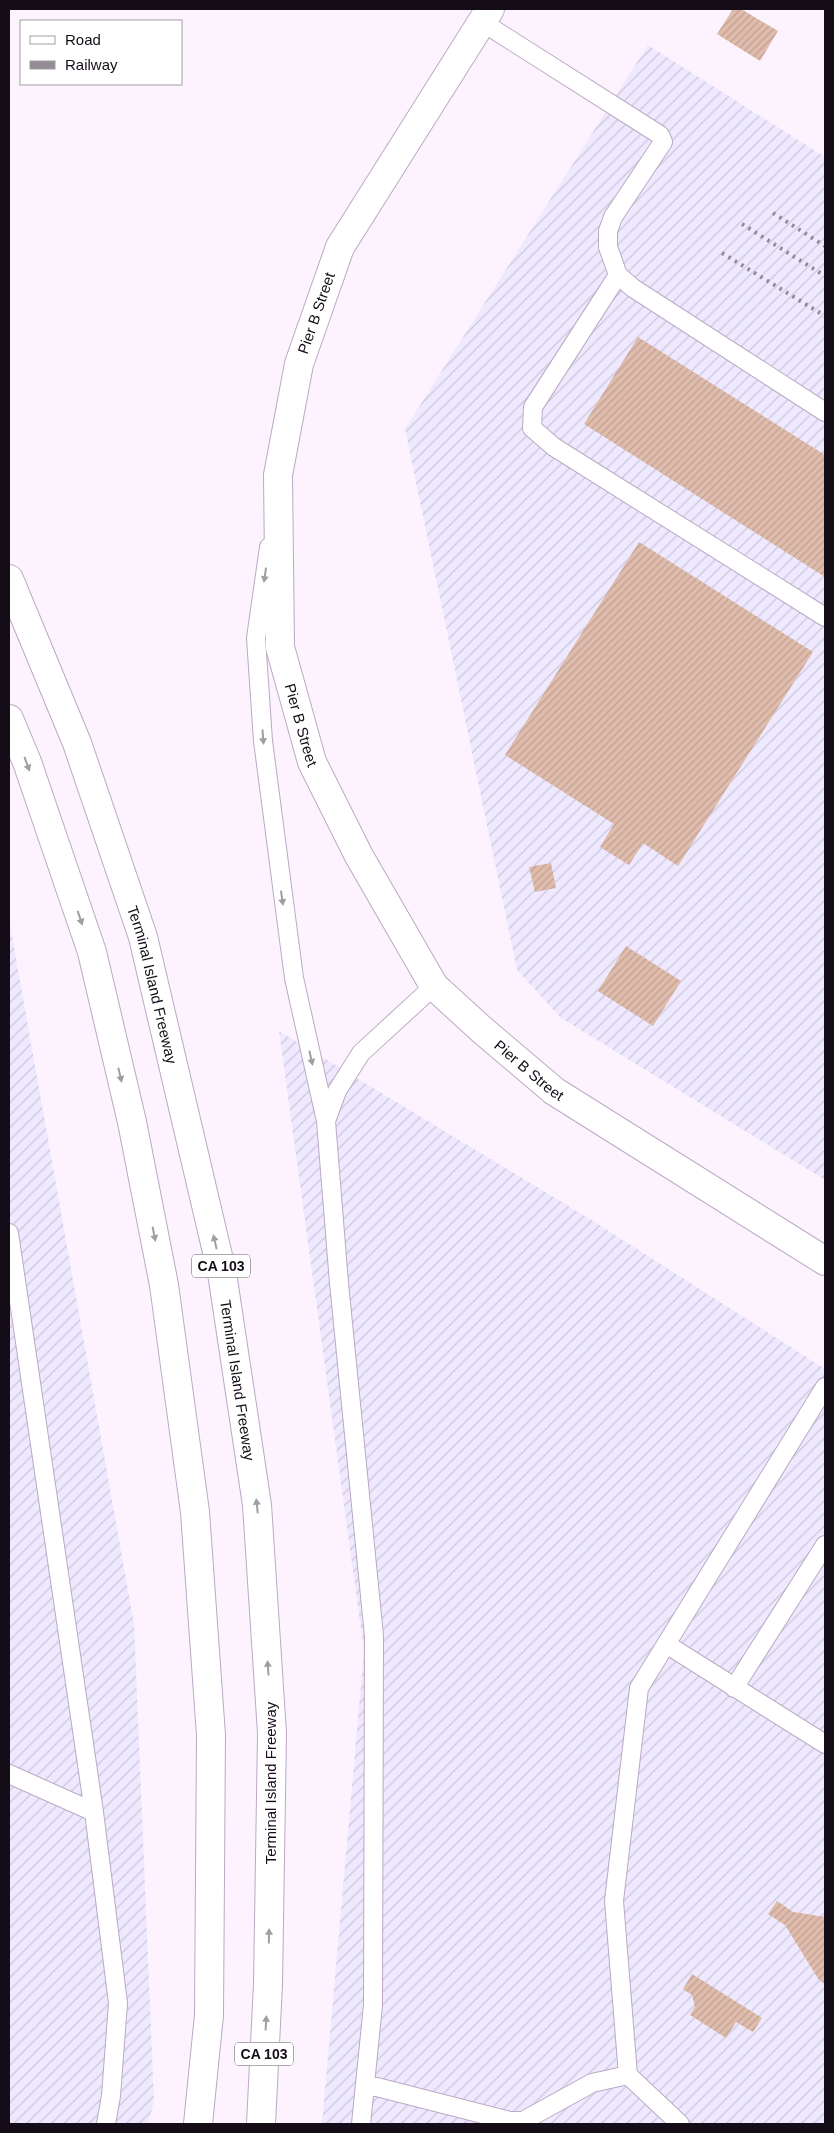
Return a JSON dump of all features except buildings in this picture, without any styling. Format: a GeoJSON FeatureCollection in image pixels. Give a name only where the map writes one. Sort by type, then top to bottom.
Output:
{"type":"FeatureCollection","features":[{"type":"Feature","properties":{"kind":"main road","name":"Pier B Street"},"geometry":{"type":"LineString","coordinates":[[486,16],[340,247],[299,364],[278,474],[280,647],[312,762],[359,856],[434,986],[480,1029],[554,1090],[825,1261]]}},
{"type":"Feature","properties":{"kind":"main road","name":"Terminal Island Freeway"},"geometry":{"type":"LineString","coordinates":[[9,579],[77,743],[143,937],[222,1273],[257,1505],[272,1733],[268,1984],[261,2124]]}},
{"type":"Feature","properties":{"kind":"main road"},"geometry":{"type":"LineString","coordinates":[[9,719],[27,762],[92,952],[132,1122],[164,1285],[193,1492],[211,1736],[209,2015],[198,2124]]}},
{"type":"Feature","properties":{"kind":"lane"},"geometry":{"type":"LineString","coordinates":[[486,16],[660,135],[663,142],[613,217],[608,231],[608,247],[618,274],[633,288],[825,412]]}},
{"type":"Feature","properties":{"kind":"lane"},"geometry":{"type":"LineString","coordinates":[[618,274],[533,407],[532,428],[554,447],[825,617]]}},
{"type":"Feature","properties":{"kind":"lane"},"geometry":{"type":"LineString","coordinates":[[278,474],[256,638],[263,741],[294,978],[326,1121],[340,1293],[374,1636],[373,2005],[361,2124]]}},
{"type":"Feature","properties":{"kind":"lane"},"geometry":{"type":"LineString","coordinates":[[326,1121],[337,1091],[361,1054],[434,986]]}},
{"type":"Feature","properties":{"kind":"lane"},"geometry":{"type":"LineString","coordinates":[[9,1233],[94,1812],[118,2003],[111,2096],[106,2124]]}},
{"type":"Feature","properties":{"kind":"lane"},"geometry":{"type":"LineString","coordinates":[[680,2124],[628,2075],[614,1901],[639,1688],[825,1387]]}},
{"type":"Feature","properties":{"kind":"lane"},"geometry":{"type":"LineString","coordinates":[[734,1688],[825,1545]]}},
{"type":"Feature","properties":{"kind":"lane"},"geometry":{"type":"LineString","coordinates":[[666,1644],[825,1744]]}},
{"type":"Feature","properties":{"kind":"lane"},"geometry":{"type":"LineString","coordinates":[[9,1774],[94,1812]]}},
{"type":"Feature","properties":{"kind":"lane"},"geometry":{"type":"LineString","coordinates":[[365,2084],[510,2121],[525,2123],[592,2083],[628,2075]]}},
{"type":"Feature","properties":{"kind":"shaded area"},"geometry":{"type":"Polygon","coordinates":[[[648,45],[825,157],[825,1180],[561,1018],[517,970],[405,429],[648,45]]]}},
{"type":"Feature","properties":{"kind":"shaded area"},"geometry":{"type":"Polygon","coordinates":[[[9,919],[134,1624],[154,2101],[148,2124],[9,2124],[9,919]]]}},
{"type":"Feature","properties":{"kind":"shaded area"},"geometry":{"type":"Polygon","coordinates":[[[279,1031],[593,1221],[825,1369],[825,2124],[322,2124],[364,1651],[279,1031]]]}},
{"type":"Feature","properties":{"kind":"railway"},"geometry":{"type":"LineString","coordinates":[[773,213],[825,246]]}},
{"type":"Feature","properties":{"kind":"railway"},"geometry":{"type":"LineString","coordinates":[[742,224],[825,276]]}},
{"type":"Feature","properties":{"kind":"railway"},"geometry":{"type":"LineString","coordinates":[[722,253],[825,316]]}}]}
